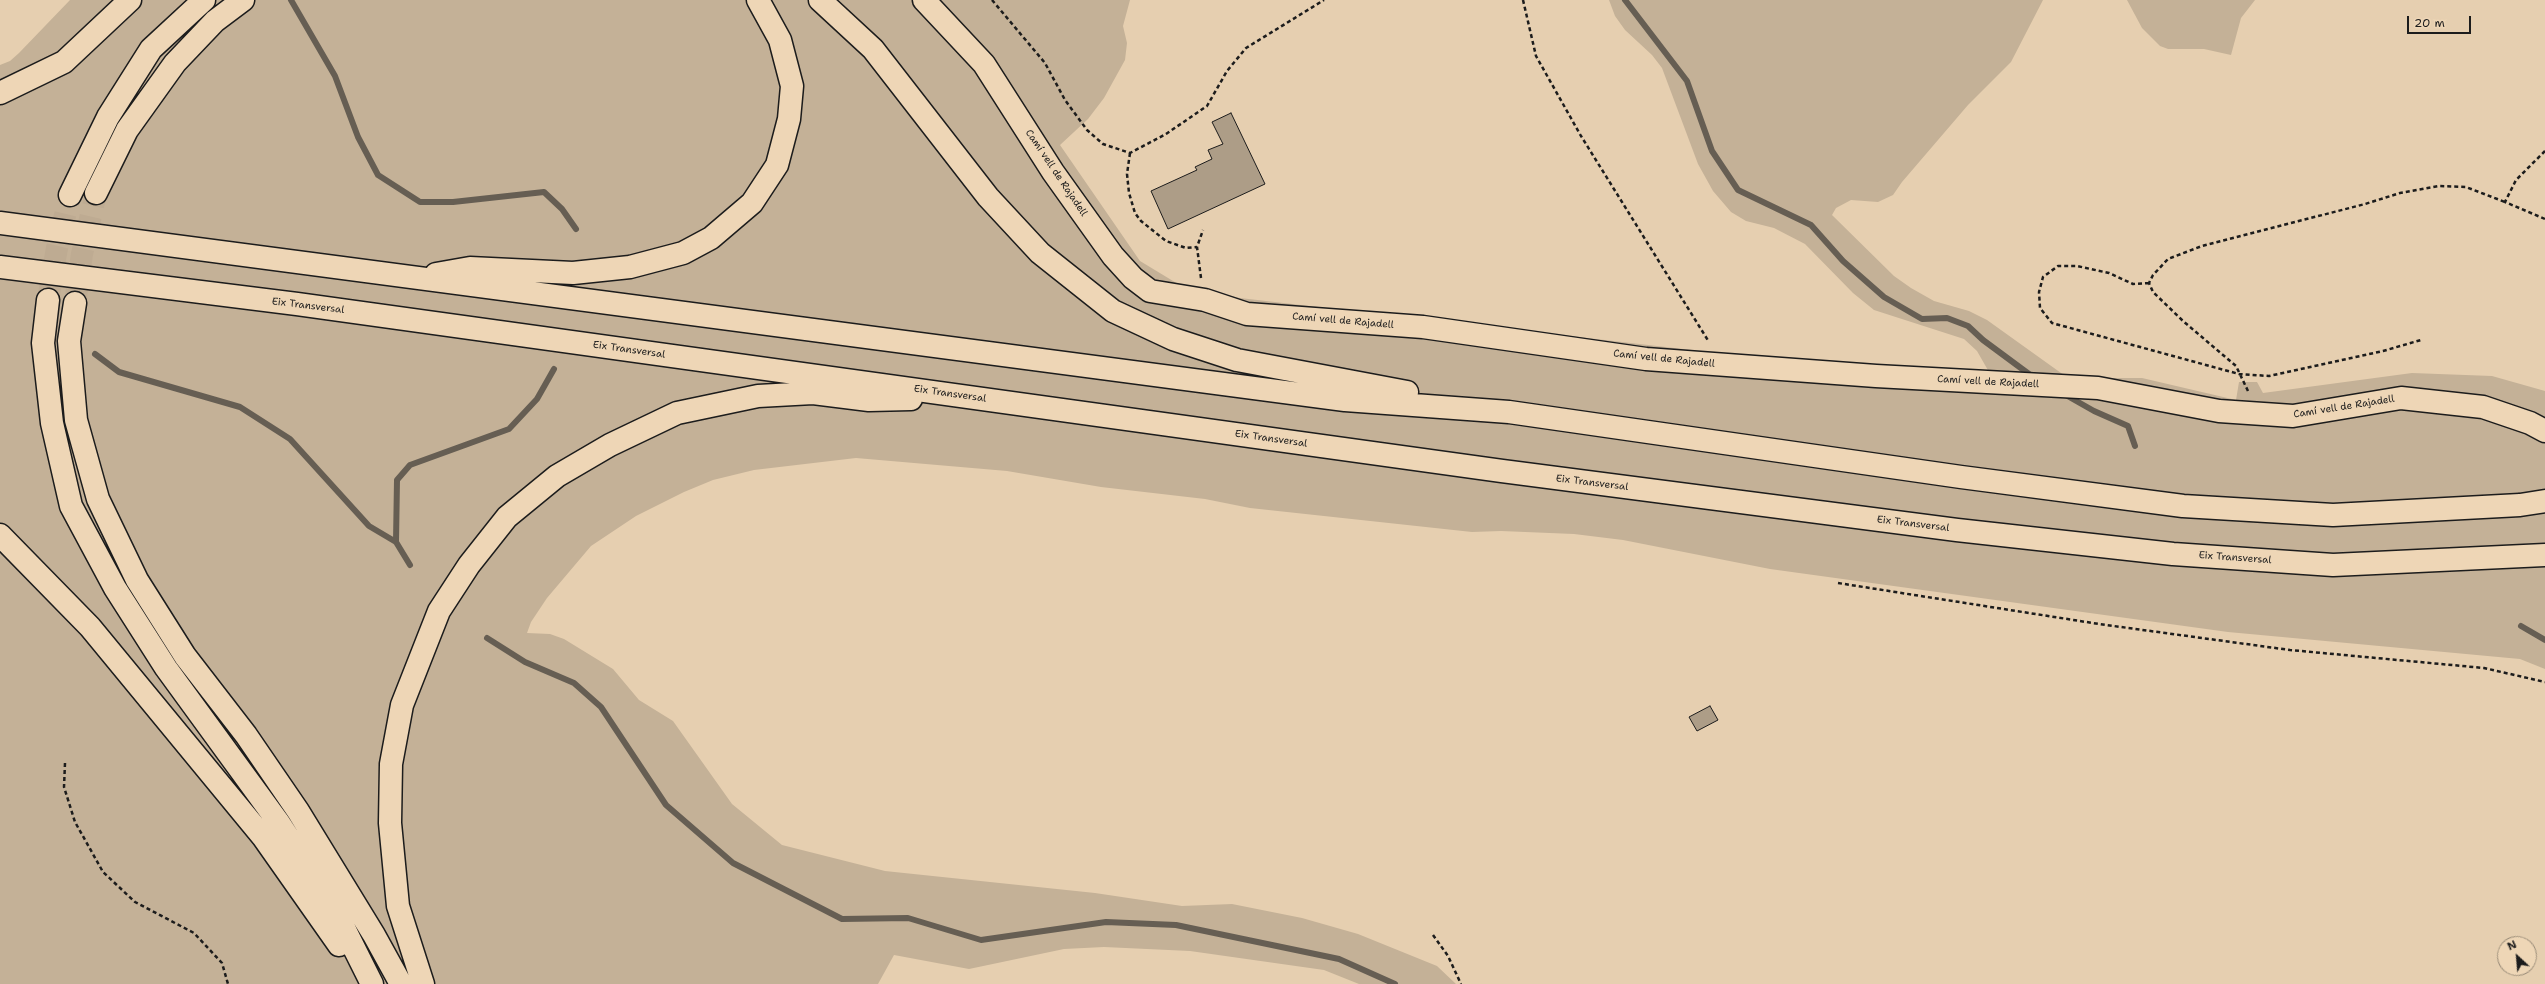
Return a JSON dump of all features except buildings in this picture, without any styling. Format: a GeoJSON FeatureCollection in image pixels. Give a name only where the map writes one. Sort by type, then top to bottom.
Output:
{"type":"FeatureCollection","features":[{"type":"Feature","properties":{"kind":"main road"},"geometry":{"type":"LineString","coordinates":[[0,93],[64,62],[130,0]]}},
{"type":"Feature","properties":{"kind":"main road"},"geometry":{"type":"LineString","coordinates":[[70,195],[108,118],[151,49],[204,0]]}},
{"type":"Feature","properties":{"kind":"main road"},"geometry":{"type":"LineString","coordinates":[[96,193],[127,130],[175,63],[215,21],[243,0]]}},
{"type":"Feature","properties":{"kind":"main road"},"geometry":{"type":"LineString","coordinates":[[418,278],[470,268],[573,273],[630,266],[683,253],[711,238],[752,203],[777,165],[789,119],[792,86],[780,40],[758,0]]}},
{"type":"Feature","properties":{"kind":"main road"},"geometry":{"type":"LineString","coordinates":[[820,0],[873,49],[988,197],[1040,253],[1113,311],[1173,339],[1237,360],[1509,412],[1961,478],[2183,506],[2333,515],[2520,505],[2545,501]]}},
{"type":"Feature","properties":{"kind":"main road","name":"Camí vell de Rajadell"},"geometry":{"type":"LineString","coordinates":[[924,0],[984,64],[1053,172],[1113,256],[1133,278],[1150,291],[1205,300],[1247,314],[1423,327],[1646,359],[2098,388],[2220,411],[2293,416],[2401,398],[2483,407],[2530,423],[2545,431]]}},
{"type":"Feature","properties":{"kind":"main road"},"geometry":{"type":"LineString","coordinates":[[0,223],[1345,400],[1509,412]]}},
{"type":"Feature","properties":{"kind":"main road","name":"Eix Transversal"},"geometry":{"type":"LineString","coordinates":[[0,267],[297,304],[1502,471],[1957,530],[2173,554],[2333,565],[2545,555]]}},
{"type":"Feature","properties":{"kind":"main road"},"geometry":{"type":"LineString","coordinates":[[48,300],[43,343],[52,422],[71,506],[115,588],[166,668],[279,823],[333,906],[372,984]]}},
{"type":"Feature","properties":{"kind":"main road"},"geometry":{"type":"LineString","coordinates":[[75,303],[69,341],[76,420],[98,499],[137,580],[185,656],[246,735],[298,811],[374,935],[401,984]]}},
{"type":"Feature","properties":{"kind":"main road"},"geometry":{"type":"LineString","coordinates":[[423,984],[398,906],[390,823],[391,764],[396,735],[402,705],[440,611],[469,565],[507,517],[557,476],[610,445],[677,413],[758,396],[813,393],[869,400],[978,398]]}},
{"type":"Feature","properties":{"kind":"main road"},"geometry":{"type":"LineString","coordinates":[[0,535],[90,627],[263,837],[366,984]]}},
{"type":"Feature","properties":{"kind":"path"},"geometry":{"type":"LineString","coordinates":[[992,0],[1045,64],[1065,100],[1087,130],[1103,144],[1130,153],[1166,134],[1207,106],[1227,71],[1246,48],[1324,0]]}},
{"type":"Feature","properties":{"kind":"path"},"geometry":{"type":"LineString","coordinates":[[1523,0],[1536,56],[1582,136],[1722,364]]}},
{"type":"Feature","properties":{"kind":"path"},"geometry":{"type":"LineString","coordinates":[[2505,202],[2516,180],[2545,151]]}},
{"type":"Feature","properties":{"kind":"path"},"geometry":{"type":"LineString","coordinates":[[1130,153],[1127,174],[1129,194],[1135,213],[1141,221],[1166,241],[1186,248],[1197,248]]}},
{"type":"Feature","properties":{"kind":"path"},"geometry":{"type":"LineString","coordinates":[[2149,283],[2153,275],[2168,259],[2202,246],[2400,193],[2439,186],[2466,187],[2545,219]]}},
{"type":"Feature","properties":{"kind":"path"},"geometry":{"type":"LineString","coordinates":[[1203,230],[1197,248],[1205,300]]}},
{"type":"Feature","properties":{"kind":"path"},"geometry":{"type":"LineString","coordinates":[[2149,283],[2133,284],[2109,273],[2077,266],[2058,266],[2043,277],[2039,292],[2040,308],[2052,323],[2240,374],[2269,376],[2383,351],[2421,340]]}},
{"type":"Feature","properties":{"kind":"path"},"geometry":{"type":"LineString","coordinates":[[2149,283],[2154,292],[2183,321],[2236,366],[2245,383]]}},
{"type":"Feature","properties":{"kind":"path"},"geometry":{"type":"LineString","coordinates":[[1838,583],[2099,624],[2290,650],[2484,668],[2545,682]]}},
{"type":"Feature","properties":{"kind":"path"},"geometry":{"type":"LineString","coordinates":[[65,764],[64,786],[75,822],[103,872],[135,902],[194,933],[222,963],[228,984]]}},
{"type":"Feature","properties":{"kind":"path"},"geometry":{"type":"LineString","coordinates":[[1432,935],[1448,956],[1461,984]]}},
{"type":"Feature","properties":{"kind":"shaded area"},"geometry":{"type":"Polygon","coordinates":[[[70,0],[1130,0],[1123,26],[1127,43],[1125,60],[1104,98],[1088,119],[1060,145],[1140,261],[1178,284],[1240,298],[1735,355],[1989,372],[1977,351],[1964,339],[1874,310],[1853,293],[1805,244],[1774,228],[1746,221],[1731,212],[1713,191],[1698,164],[1662,68],[1652,55],[1625,30],[1615,16],[1609,0],[2043,0],[2011,62],[1968,105],[1902,182],[1893,195],[1878,202],[1851,200],[1836,208],[1832,215],[1894,276],[1911,288],[1934,301],[1969,311],[1987,320],[2068,378],[2142,378],[2236,400],[2239,382],[2257,382],[2263,393],[2412,373],[2492,376],[2545,391],[2545,669],[2520,659],[2228,632],[1770,569],[1623,540],[1574,534],[1501,531],[1472,532],[1250,508],[1205,499],[1101,487],[1007,471],[856,458],[754,470],[713,480],[684,492],[636,516],[591,546],[547,598],[531,622],[527,633],[550,634],[564,639],[613,669],[639,700],[673,721],[732,804],[782,845],[885,871],[1095,893],[1182,906],[1232,904],[1302,918],[1358,934],[1437,966],[1456,984],[1359,984],[1324,970],[1190,951],[1104,947],[1064,949],[969,969],[894,955],[878,984],[0,984],[0,65],[10,61],[19,53],[70,0]]]}},
{"type":"Feature","properties":{"kind":"shaded area"},"geometry":{"type":"Polygon","coordinates":[[[2127,0],[2255,0],[2241,18],[2231,55],[2204,49],[2168,49],[2160,46],[2142,28],[2127,0]]]}},
{"type":"Feature","properties":{"kind":"waterway"},"geometry":{"type":"LineString","coordinates":[[291,0],[335,76],[358,137],[378,175],[420,202],[453,202],[544,192],[562,209],[576,229]]}},
{"type":"Feature","properties":{"kind":"waterway"},"geometry":{"type":"LineString","coordinates":[[1625,0],[1687,81],[1712,151],[1738,190],[1811,225],[1843,261],[1884,297],[1922,319],[1947,318],[1968,326],[1983,340],[2033,377]]}},
{"type":"Feature","properties":{"kind":"waterway"},"geometry":{"type":"LineString","coordinates":[[95,354],[119,372],[240,407],[290,439],[369,526],[396,542],[410,565]]}},
{"type":"Feature","properties":{"kind":"waterway"},"geometry":{"type":"LineString","coordinates":[[396,542],[397,480],[410,465],[509,429],[537,399],[554,369]]}},
{"type":"Feature","properties":{"kind":"waterway"},"geometry":{"type":"LineString","coordinates":[[2064,394],[2094,411],[2128,426],[2135,446]]}},
{"type":"Feature","properties":{"kind":"waterway"},"geometry":{"type":"LineString","coordinates":[[2521,626],[2545,640]]}},
{"type":"Feature","properties":{"kind":"waterway"},"geometry":{"type":"LineString","coordinates":[[487,638],[525,662],[574,683],[601,707],[666,805],[733,863],[842,919],[908,918],[981,940],[1106,922],[1176,925],[1339,959],[1395,984]]}},
{"type":"Feature","properties":{"kind":"tunnel"},"geometry":{"type":"LineString","coordinates":[[75,303],[82,254],[96,193]]}},
{"type":"Feature","properties":{"kind":"tunnel"},"geometry":{"type":"LineString","coordinates":[[48,300],[57,248],[70,195]]}}]}
